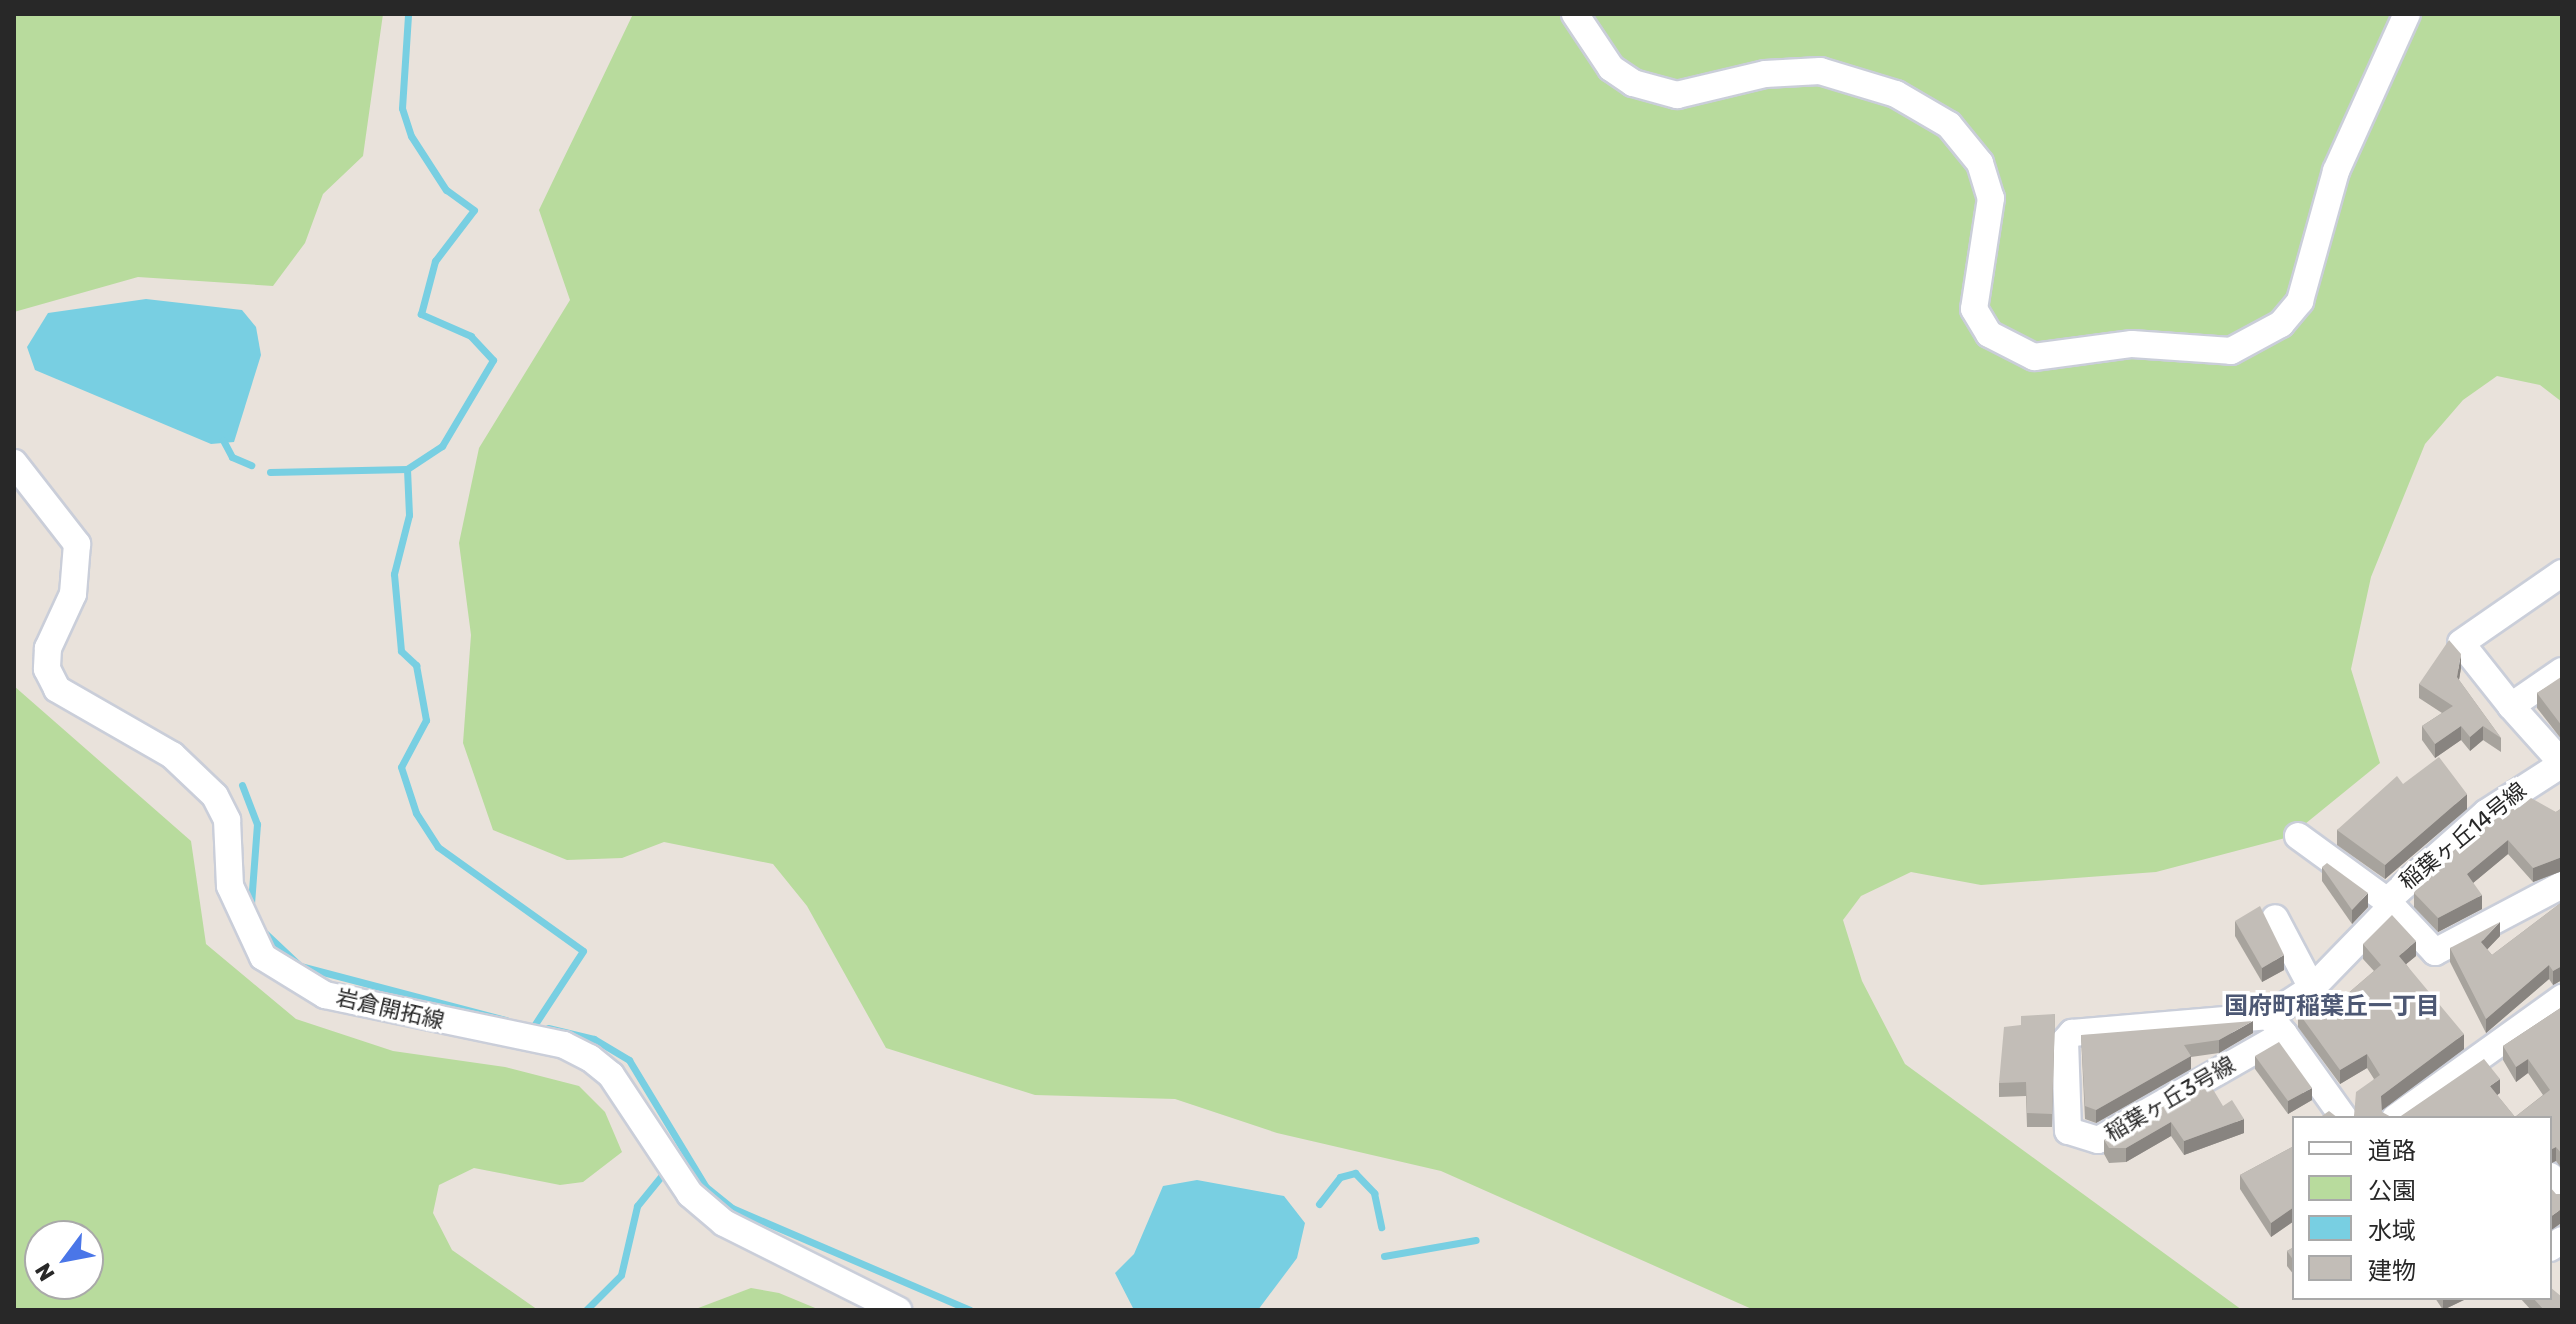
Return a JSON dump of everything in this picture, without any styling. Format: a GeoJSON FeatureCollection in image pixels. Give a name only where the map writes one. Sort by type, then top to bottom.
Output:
{"type":"FeatureCollection","features":[{"type":"Feature","properties":{"kind":"street"},"geometry":{"type":"LineString","coordinates":[[1575,14],[1611,68],[1633,83],[1677,95],[1765,74],[1820,71],[1896,94],[1949,125],[1980,163],[1991,198],[1974,309],[1989,334],[2034,357],[2132,344],[2231,351],[2281,324],[2305,289],[2336,171],[2407,14]]}},
{"type":"Feature","properties":{"kind":"street","name":"岩倉開拓線"},"geometry":{"type":"LineString","coordinates":[[14,463],[77,544],[73,594],[48,648],[47,669],[57,689],[172,755],[215,796],[227,820],[230,886],[263,957],[325,995],[564,1045],[590,1058],[611,1075],[690,1194],[724,1223],[898,1310]]}},
{"type":"Feature","properties":{"kind":"street"},"geometry":{"type":"LineString","coordinates":[[2562,573],[2461,643],[2562,764]]}},
{"type":"Feature","properties":{"kind":"street"},"geometry":{"type":"LineString","coordinates":[[2511,706],[2562,671]]}},
{"type":"Feature","properties":{"kind":"street","name":"稲葉ヶ丘14号線"},"geometry":{"type":"LineString","coordinates":[[2562,764],[2486,813],[2387,901],[2435,952],[2562,885]]}},
{"type":"Feature","properties":{"kind":"street"},"geometry":{"type":"LineString","coordinates":[[2298,836],[2387,901],[2386,912],[2276,1025],[2343,1116]]}},
{"type":"Feature","properties":{"kind":"street"},"geometry":{"type":"LineString","coordinates":[[2275,918],[2312,988]]}},
{"type":"Feature","properties":{"kind":"street"},"geometry":{"type":"LineString","coordinates":[[2398,1116],[2562,998]]}},
{"type":"Feature","properties":{"kind":"street","name":"稲葉ヶ丘3号線"},"geometry":{"type":"LineString","coordinates":[[2276,1025],[2098,1140],[2068,1131],[2065,1067],[2072,1033],[2276,1025]]}},
{"type":"Feature","properties":{"kind":"green space"},"geometry":{"type":"Polygon","coordinates":[[[14,14],[383,14],[363,156],[323,194],[305,243],[273,286],[138,277],[14,312],[14,14]]]}},
{"type":"Feature","properties":{"kind":"green space"},"geometry":{"type":"Polygon","coordinates":[[[633,14],[2562,14],[2562,402],[2540,385],[2497,376],[2463,400],[2425,444],[2371,577],[2351,669],[2380,763],[2289,837],[2156,872],[1981,885],[1911,872],[1861,896],[1843,920],[1862,981],[1905,1064],[2242,1310],[1754,1310],[1441,1171],[1277,1133],[1175,1099],[1035,1095],[886,1048],[807,906],[773,864],[664,842],[622,858],[567,860],[493,830],[463,743],[471,635],[459,543],[479,448],[570,300],[539,210],[633,14]]]}},
{"type":"Feature","properties":{"kind":"green space"},"geometry":{"type":"Polygon","coordinates":[[[14,686],[191,841],[206,944],[296,1019],[393,1051],[505,1067],[579,1086],[605,1112],[622,1152],[583,1182],[560,1185],[474,1168],[439,1185],[433,1213],[452,1250],[538,1310],[14,1310],[14,686]]]}},
{"type":"Feature","properties":{"kind":"green space"},"geometry":{"type":"Polygon","coordinates":[[[751,1288],[779,1293],[820,1310],[693,1310],[751,1288]]]}},
{"type":"Feature","properties":{"kind":"water"},"geometry":{"type":"Polygon","coordinates":[[[146,299],[242,310],[256,327],[261,355],[234,442],[211,444],[35,370],[27,347],[48,313],[146,299]]]}},
{"type":"Feature","properties":{"kind":"water"},"geometry":{"type":"Polygon","coordinates":[[[1197,1180],[1284,1196],[1305,1223],[1297,1258],[1258,1310],[1134,1310],[1115,1273],[1134,1254],[1163,1186],[1197,1180]]]}},
{"type":"Feature","properties":{"kind":"building"},"geometry":{"type":"Polygon","coordinates":[[[2449,640],[2461,654],[2457,677],[2501,738],[2483,726],[2470,737],[2461,726],[2435,744],[2422,726],[2453,706],[2419,684],[2449,640]]]}},
{"type":"Feature","properties":{"kind":"building"},"geometry":{"type":"Polygon","coordinates":[[[2562,678],[2562,726],[2537,693],[2562,678]]]}},
{"type":"Feature","properties":{"kind":"building"},"geometry":{"type":"Polygon","coordinates":[[[2439,757],[2467,794],[2385,865],[2337,830],[2397,776],[2403,784],[2439,757]]]}},
{"type":"Feature","properties":{"kind":"building"},"geometry":{"type":"Polygon","coordinates":[[[2531,798],[2556,812],[2562,808],[2562,857],[2533,868],[2508,840],[2467,874],[2482,895],[2438,918],[2414,893],[2419,880],[2513,800],[2519,808],[2531,798]]]}},
{"type":"Feature","properties":{"kind":"building"},"geometry":{"type":"Polygon","coordinates":[[[2327,863],[2368,893],[2352,910],[2322,867],[2327,863]]]}},
{"type":"Feature","properties":{"kind":"building"},"geometry":{"type":"Polygon","coordinates":[[[2562,902],[2562,966],[2553,971],[2549,965],[2486,1019],[2450,948],[2500,922],[2481,942],[2492,955],[2562,902]]]}},
{"type":"Feature","properties":{"kind":"building"},"geometry":{"type":"Polygon","coordinates":[[[2260,906],[2284,955],[2262,968],[2235,921],[2260,906]]]}},
{"type":"Feature","properties":{"kind":"building"},"geometry":{"type":"Polygon","coordinates":[[[2392,915],[2416,941],[2399,956],[2464,1034],[2381,1096],[2382,1112],[2389,1116],[2354,1116],[2356,1092],[2380,1075],[2367,1054],[2340,1070],[2298,1012],[2319,994],[2331,1008],[2381,965],[2363,944],[2392,915]]]}},
{"type":"Feature","properties":{"kind":"building"},"geometry":{"type":"Polygon","coordinates":[[[2562,1007],[2562,1154],[2556,1147],[2552,1149],[2552,1116],[2516,1116],[2550,1090],[2528,1059],[2516,1067],[2503,1046],[2562,1007]]]}},
{"type":"Feature","properties":{"kind":"building"},"geometry":{"type":"Polygon","coordinates":[[[2055,1014],[2052,1114],[2027,1113],[2026,1082],[1999,1083],[2004,1027],[2021,1025],[2021,1016],[2055,1014]]]}},
{"type":"Feature","properties":{"kind":"building"},"geometry":{"type":"Polygon","coordinates":[[[2253,1021],[2219,1040],[2184,1045],[2191,1056],[2096,1110],[2085,1106],[2081,1035],[2253,1021]]]}},
{"type":"Feature","properties":{"kind":"building"},"geometry":{"type":"Polygon","coordinates":[[[2279,1042],[2312,1088],[2288,1101],[2255,1056],[2279,1042]]]}},
{"type":"Feature","properties":{"kind":"building"},"geometry":{"type":"Polygon","coordinates":[[[2484,1059],[2500,1079],[2490,1086],[2514,1116],[2401,1116],[2484,1059]]]}},
{"type":"Feature","properties":{"kind":"building"},"geometry":{"type":"Polygon","coordinates":[[[2208,1081],[2223,1106],[2232,1100],[2244,1119],[2184,1141],[2171,1122],[2126,1148],[2109,1148],[2104,1140],[2208,1081]]]}},
{"type":"Feature","properties":{"kind":"building"},"geometry":{"type":"Polygon","coordinates":[[[2292,1147],[2292,1208],[2271,1223],[2240,1175],[2292,1147]]]}},
{"type":"Feature","properties":{"kind":"building"},"geometry":{"type":"Polygon","coordinates":[[[2552,1189],[2556,1194],[2562,1194],[2560,1210],[2552,1216],[2552,1189]]]}},
{"type":"Feature","properties":{"kind":"building"},"geometry":{"type":"Polygon","coordinates":[[[2552,1289],[2562,1297],[2562,1310],[2544,1310],[2535,1300],[2552,1300],[2552,1289]]]}},
{"type":"Feature","properties":{"kind":"waterway"},"geometry":{"type":"LineString","coordinates":[[270,472],[407,469],[442,446],[493,360],[471,336],[421,314],[435,261],[474,210],[446,190],[411,136],[402,108],[408,14]]}},
{"type":"Feature","properties":{"kind":"waterway"},"geometry":{"type":"LineString","coordinates":[[223,440],[232,457],[251,465]]}},
{"type":"Feature","properties":{"kind":"waterway"},"geometry":{"type":"LineString","coordinates":[[407,469],[409,515],[394,574],[401,651],[416,665],[426,720],[401,767],[416,813],[438,847],[583,951],[533,1027],[526,1025]]}},
{"type":"Feature","properties":{"kind":"waterway"},"geometry":{"type":"LineString","coordinates":[[242,785],[257,824],[251,903]]}},
{"type":"Feature","properties":{"kind":"waterway"},"geometry":{"type":"LineString","coordinates":[[264,932],[300,966],[506,1020]]}},
{"type":"Feature","properties":{"kind":"waterway"},"geometry":{"type":"LineString","coordinates":[[548,1028],[594,1039],[629,1060],[706,1187],[732,1208],[970,1310]]}},
{"type":"Feature","properties":{"kind":"waterway"},"geometry":{"type":"LineString","coordinates":[[1319,1204],[1340,1177],[1355,1173],[1374,1193],[1381,1227]]}},
{"type":"Feature","properties":{"kind":"waterway"},"geometry":{"type":"LineString","coordinates":[[586,1310],[621,1275],[637,1206],[661,1176]]}},
{"type":"Feature","properties":{"kind":"waterway"},"geometry":{"type":"LineString","coordinates":[[1384,1256],[1476,1240]]}},
{"type":"Feature","properties":{"kind":"district","name":"国府町稲葉丘一丁目"},"geometry":{"type":"Point","coordinates":[2332,1007]}}]}
